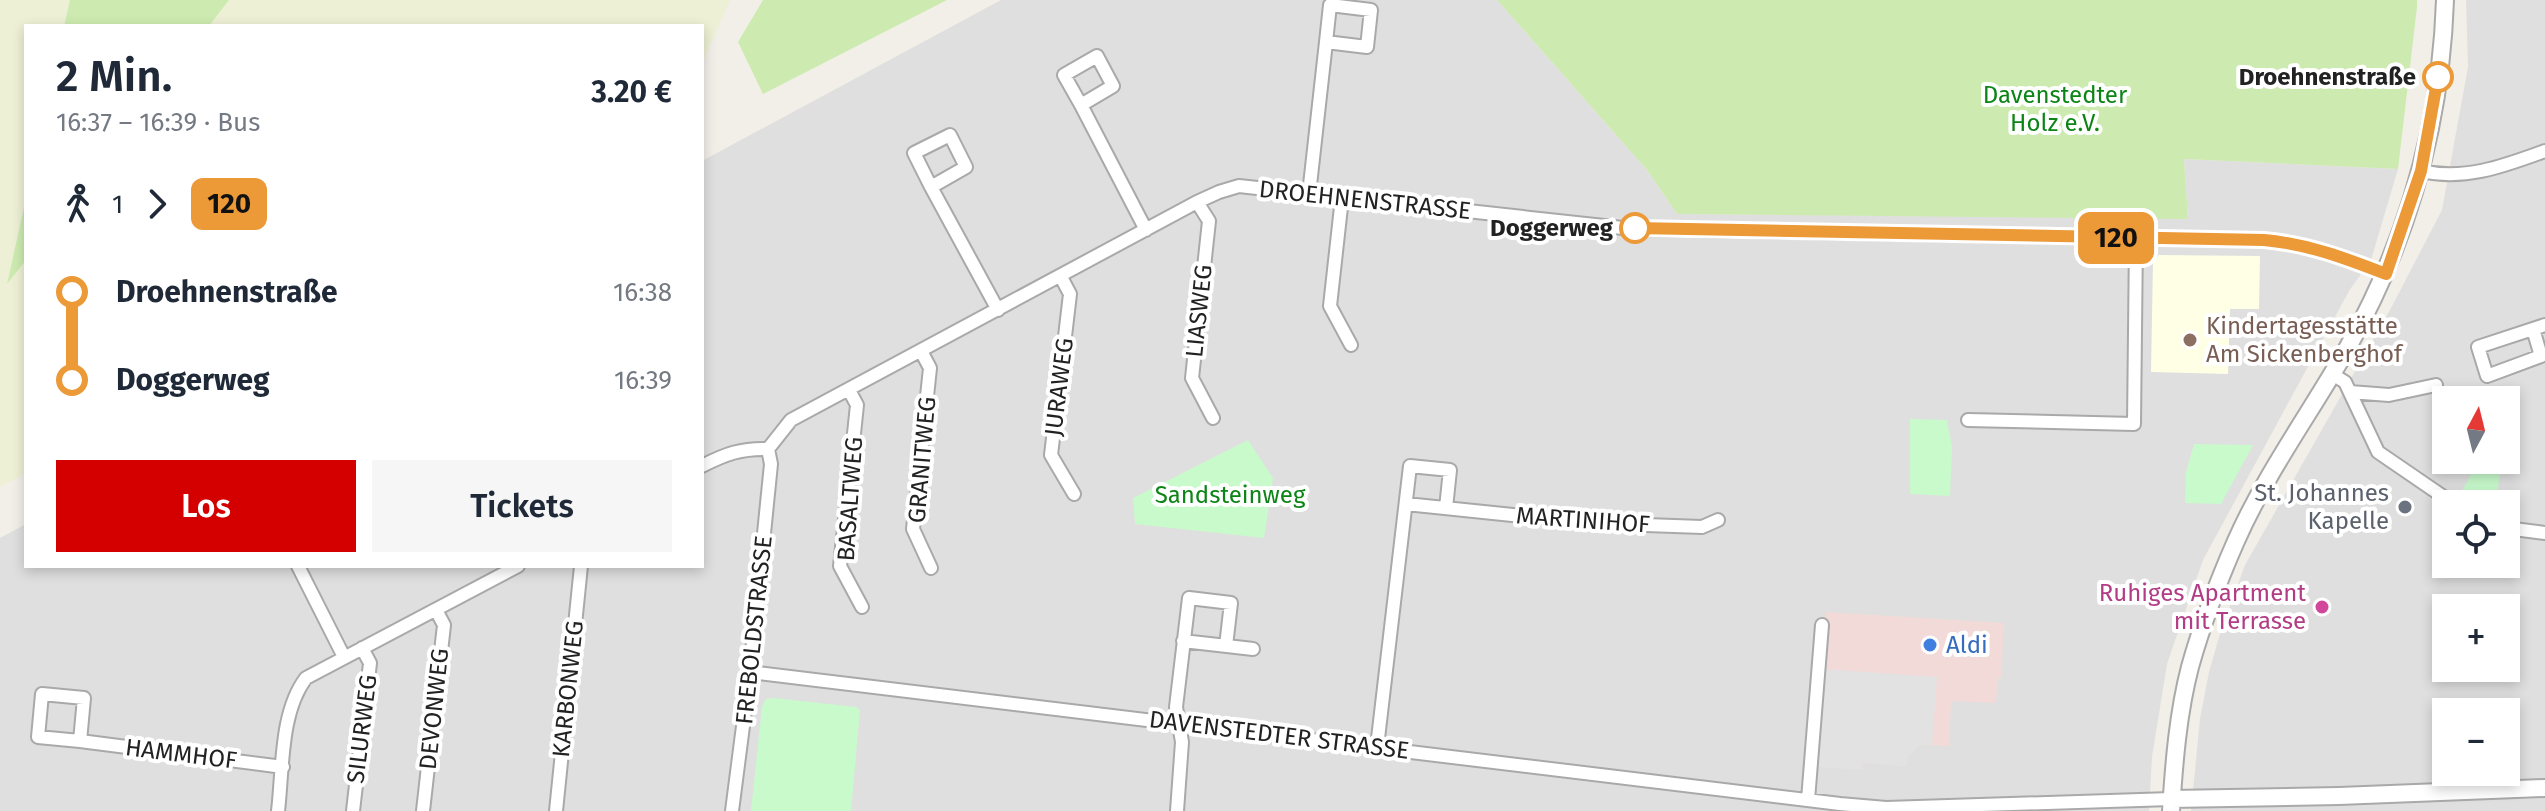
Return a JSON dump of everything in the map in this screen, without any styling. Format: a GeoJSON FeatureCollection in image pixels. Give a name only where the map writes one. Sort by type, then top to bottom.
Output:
{"type":"FeatureCollection","features":[{"type":"Feature","properties":{"kind":"street"},"geometry":{"type":"LineString","coordinates":[[2172,797],[2190,668],[2221,575],[2254,505],[2332,374],[2386,274],[2407,219],[2435,105],[2445,0]]}},
{"type":"Feature","properties":{"kind":"street"},"geometry":{"type":"LineString","coordinates":[[1309,194],[1330,5],[1371,10],[1367,47],[1326,42]]}},
{"type":"Feature","properties":{"kind":"street"},"geometry":{"type":"LineString","coordinates":[[1081,105],[1146,230]]}},
{"type":"Feature","properties":{"kind":"street"},"geometry":{"type":"LineString","coordinates":[[931,187],[966,167],[950,135],[914,153],[931,187],[998,310]]}},
{"type":"Feature","properties":{"kind":"street"},"geometry":{"type":"LineString","coordinates":[[2421,171],[2439,175],[2474,174],[2545,151]]}},
{"type":"Feature","properties":{"kind":"street","name":"DROEHNENSTRASSE"},"geometry":{"type":"LineString","coordinates":[[768,449],[791,420],[1197,202],[1239,186],[1632,229],[2264,240],[2298,243],[2386,274]]}},
{"type":"Feature","properties":{"kind":"street"},"geometry":{"type":"LineString","coordinates":[[1342,198],[1330,306],[1351,345]]}},
{"type":"Feature","properties":{"kind":"street","name":"LIASWEG"},"geometry":{"type":"LineString","coordinates":[[1197,202],[1209,221],[1192,378],[1213,418]]}},
{"type":"Feature","properties":{"kind":"street"},"geometry":{"type":"LineString","coordinates":[[1968,420],[2134,424],[2136,238]]}},
{"type":"Feature","properties":{"kind":"street","name":"JURAWEG"},"geometry":{"type":"LineString","coordinates":[[1061,277],[1070,294],[1051,455],[1074,494]]}},
{"type":"Feature","properties":{"kind":"street"},"geometry":{"type":"LineString","coordinates":[[2539,327],[2541,356],[2487,376],[2478,347],[2539,327]]}},
{"type":"Feature","properties":{"kind":"street","name":"GRANITWEG"},"geometry":{"type":"LineString","coordinates":[[921,351],[930,368],[913,529],[931,568]]}},
{"type":"Feature","properties":{"kind":"street"},"geometry":{"type":"LineString","coordinates":[[2332,374],[2345,382],[2378,452],[2434,490]]}},
{"type":"Feature","properties":{"kind":"street"},"geometry":{"type":"LineString","coordinates":[[2350,392],[2389,395],[2436,385]]}},
{"type":"Feature","properties":{"kind":"street","name":"BASALTWEG"},"geometry":{"type":"LineString","coordinates":[[849,390],[857,405],[840,566],[862,607]]}},
{"type":"Feature","properties":{"kind":"street"},"geometry":{"type":"LineString","coordinates":[[704,465],[728,453],[748,448],[768,449]]}},
{"type":"Feature","properties":{"kind":"street","name":"FREBOLDSTRASSE"},"geometry":{"type":"LineString","coordinates":[[732,811],[771,464],[768,449]]}},
{"type":"Feature","properties":{"kind":"street"},"geometry":{"type":"LineString","coordinates":[[1377,747],[1410,466],[1450,470],[1446,508]]}},
{"type":"Feature","properties":{"kind":"street","name":"MARTINIHOF"},"geometry":{"type":"LineString","coordinates":[[1406,504],[1618,524],[1702,527],[1718,520]]}},
{"type":"Feature","properties":{"kind":"street"},"geometry":{"type":"LineString","coordinates":[[2520,530],[2545,533]]}},
{"type":"Feature","properties":{"kind":"street"},"geometry":{"type":"LineString","coordinates":[[299,568],[344,657]]}},
{"type":"Feature","properties":{"kind":"street","name":"KARBONWEG"},"geometry":{"type":"LineString","coordinates":[[556,811],[581,568]]}},
{"type":"Feature","properties":{"kind":"street"},"geometry":{"type":"LineString","coordinates":[[278,811],[289,710],[296,691],[306,678],[436,610],[494,572]]}},
{"type":"Feature","properties":{"kind":"street"},"geometry":{"type":"LineString","coordinates":[[1177,811],[1182,742],[1176,707],[1189,598],[1231,603],[1226,646]]}},
{"type":"Feature","properties":{"kind":"street","name":"DEVONWEG"},"geometry":{"type":"LineString","coordinates":[[423,811],[444,625],[436,610]]}},
{"type":"Feature","properties":{"kind":"street"},"geometry":{"type":"LineString","coordinates":[[1808,800],[1822,625]]}},
{"type":"Feature","properties":{"kind":"street"},"geometry":{"type":"LineString","coordinates":[[1183,641],[1253,649]]}},
{"type":"Feature","properties":{"kind":"street","name":"SILURWEG"},"geometry":{"type":"LineString","coordinates":[[353,811],[370,663],[362,648]]}},
{"type":"Feature","properties":{"kind":"street","name":"DAVENSTEDTER STRASSE"},"geometry":{"type":"LineString","coordinates":[[750,672],[1886,808],[2545,788]]}},
{"type":"Feature","properties":{"kind":"street","name":"HAMMHOF"},"geometry":{"type":"LineString","coordinates":[[80,741],[84,698],[42,694],[38,737],[283,767]]}},
{"type":"Feature","properties":{"kind":"shaded area"},"geometry":{"type":"Polygon","coordinates":[[[0,0],[70,0],[64,24],[24,24],[24,207],[7,282],[24,262],[24,474],[0,487],[0,0]]]}},
{"type":"Feature","properties":{"kind":"shaded area"},"geometry":{"type":"Polygon","coordinates":[[[229,0],[730,0],[704,59],[704,24],[211,24],[229,0]]]}},
{"type":"Feature","properties":{"kind":"shaded area"},"geometry":{"type":"Polygon","coordinates":[[[1001,0],[1497,0],[1647,170],[1677,214],[2188,218],[2184,159],[2398,169],[2371,260],[2349,291],[2203,560],[2167,664],[2152,757],[2149,811],[0,811],[0,538],[24,525],[24,568],[704,568],[704,160],[1001,0]]]}},
{"type":"Feature","properties":{"kind":"shaded area"},"geometry":{"type":"Polygon","coordinates":[[[2466,0],[2545,0],[2545,811],[2191,811],[2200,719],[2209,672],[2245,565],[2391,308],[2442,210],[2468,67],[2466,0]]]}},
{"type":"Feature","properties":{"kind":"shaded area","name":"Kindertagesstätte Am Sickenberghof"},"geometry":{"type":"Polygon","coordinates":[[[2159,255],[2260,256],[2259,309],[2230,309],[2228,374],[2151,372],[2153,261],[2159,255]]]}},
{"type":"Feature","properties":{"kind":"shaded area"},"geometry":{"type":"Polygon","coordinates":[[[1826,612],[2004,623],[2001,678],[1998,678],[1996,703],[1951,701],[1949,746],[1921,745],[1908,756],[1907,766],[1863,763],[1862,770],[1817,767],[1826,612]]]}},
{"type":"Feature","properties":{"kind":"shaded area"},"geometry":{"type":"Polygon","coordinates":[[[1823,669],[1937,677],[1932,745],[1921,745],[1908,756],[1907,766],[1863,763],[1862,770],[1817,767],[1823,669]]]}},
{"type":"Feature","properties":{"kind":"green space"},"geometry":{"type":"Polygon","coordinates":[[[70,0],[229,0],[211,24],[64,24],[70,0]]]}},
{"type":"Feature","properties":{"kind":"green space"},"geometry":{"type":"Polygon","coordinates":[[[763,0],[947,0],[763,94],[738,42],[763,0]]]}},
{"type":"Feature","properties":{"kind":"green space","name":"Davenstedter Holz e.V."},"geometry":{"type":"Polygon","coordinates":[[[1497,0],[2417,0],[2417,7],[2398,169],[2184,159],[2188,219],[1677,214],[1647,170],[1497,0]]]}},
{"type":"Feature","properties":{"kind":"green space"},"geometry":{"type":"Polygon","coordinates":[[[24,207],[24,263],[7,284],[24,207]]]}},
{"type":"Feature","properties":{"kind":"green space"},"geometry":{"type":"Polygon","coordinates":[[[1910,419],[1947,420],[1952,447],[1950,496],[1910,494],[1910,419]]]}},
{"type":"Feature","properties":{"kind":"green space","name":"Sandsteinweg"},"geometry":{"type":"Polygon","coordinates":[[[1248,440],[1273,478],[1264,538],[1135,524],[1133,498],[1248,440]]]}},
{"type":"Feature","properties":{"kind":"green space"},"geometry":{"type":"Polygon","coordinates":[[[2194,444],[2253,445],[2221,504],[2185,503],[2186,472],[2194,444]]]}},
{"type":"Feature","properties":{"kind":"green space"},"geometry":{"type":"Polygon","coordinates":[[[2471,474],[2500,474],[2498,490],[2463,490],[2471,474]]]}},
{"type":"Feature","properties":{"kind":"green space"},"geometry":{"type":"Polygon","coordinates":[[[766,699],[856,707],[860,710],[851,811],[751,811],[762,707],[766,699]]]}},
{"type":"Feature","properties":{"kind":"bus line","name":"120"},"geometry":{"type":"LineString","coordinates":[[1635,228],[2264,240],[2298,243],[2386,274],[2421,171],[2438,77]]}},
{"type":"Feature","properties":{"kind":"place","name":"Droehnenstraße"},"geometry":{"type":"Point","coordinates":[2438,77]}},
{"type":"Feature","properties":{"kind":"place","name":"Doggerweg"},"geometry":{"type":"Point","coordinates":[1635,228]}},
{"type":"Feature","properties":{"kind":"place","name":"Kindertagesstätte Am Sickenberghof"},"geometry":{"type":"Point","coordinates":[2190,340]}},
{"type":"Feature","properties":{"kind":"place","name":"St. Johannes Kapelle"},"geometry":{"type":"Point","coordinates":[2405,507]}},
{"type":"Feature","properties":{"kind":"place","name":"Ruhiges Apartment mit Terrasse"},"geometry":{"type":"Point","coordinates":[2322,607]}},
{"type":"Feature","properties":{"kind":"place","name":"Aldi"},"geometry":{"type":"Point","coordinates":[1930,645]}}]}
